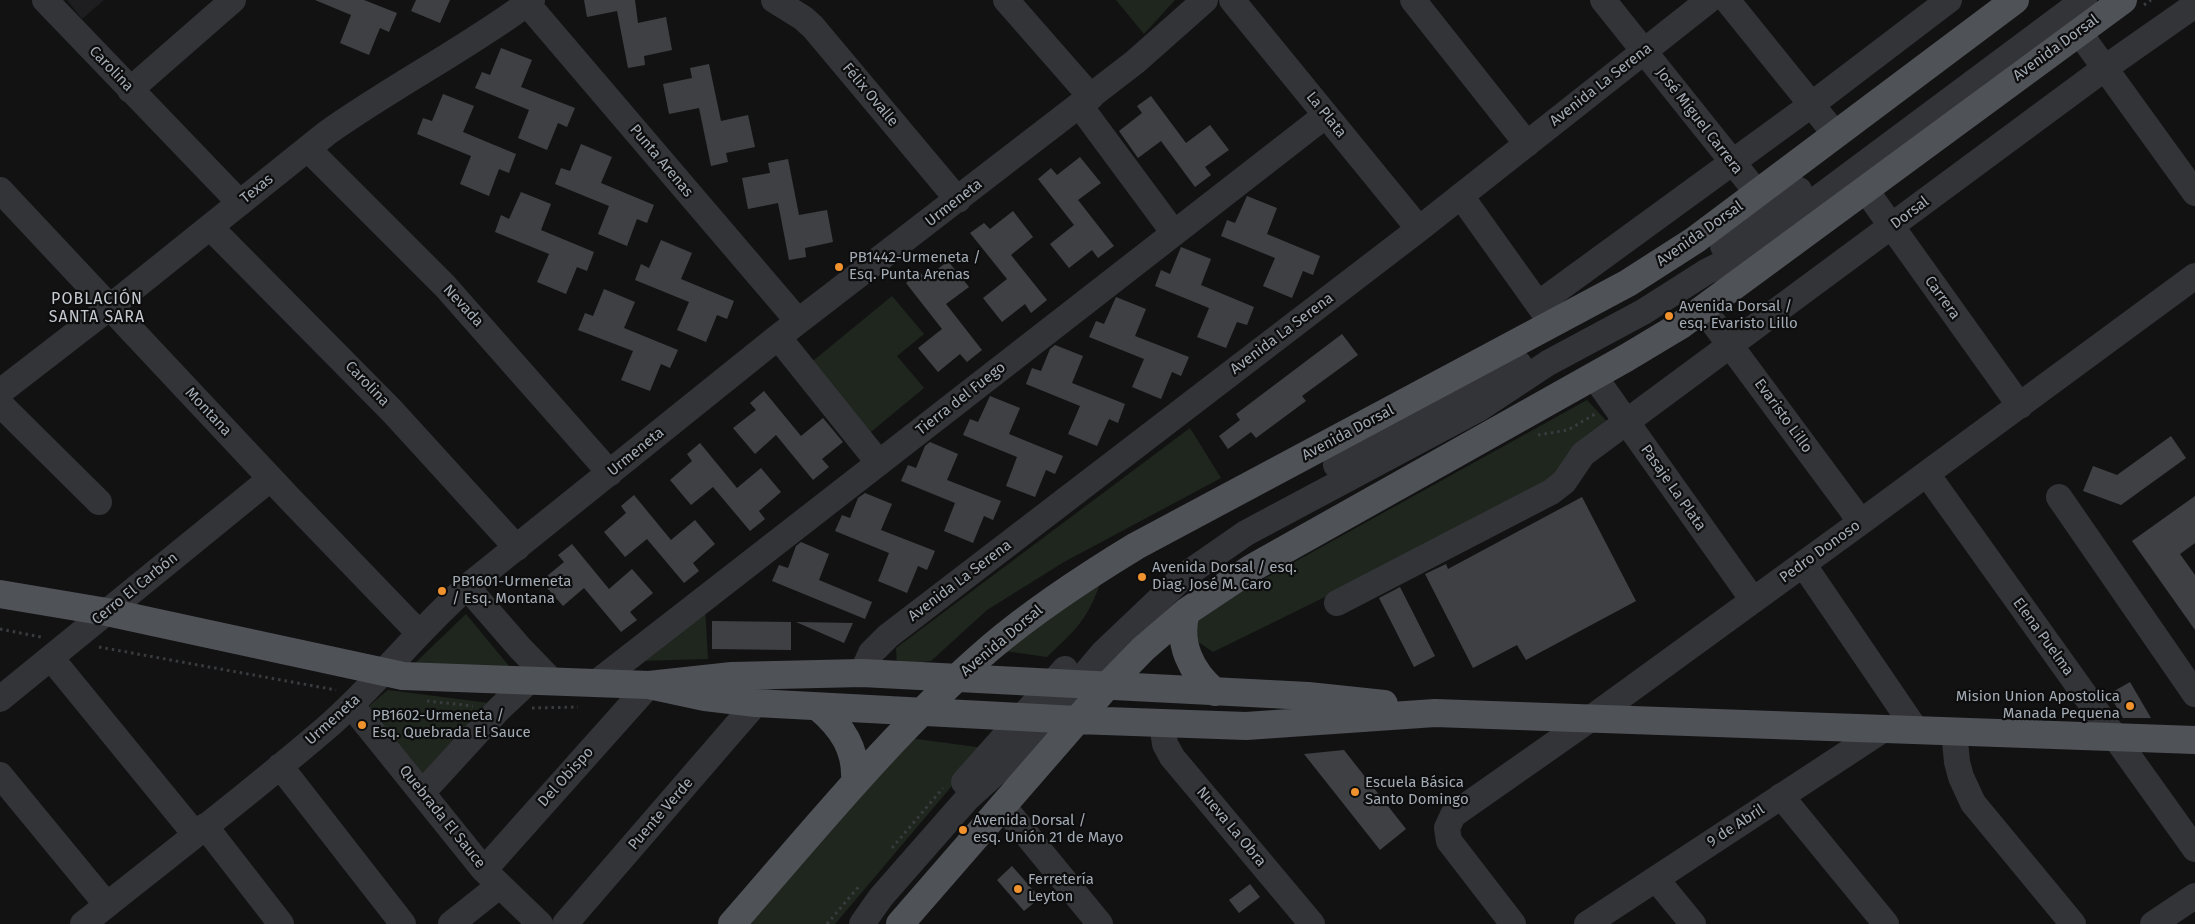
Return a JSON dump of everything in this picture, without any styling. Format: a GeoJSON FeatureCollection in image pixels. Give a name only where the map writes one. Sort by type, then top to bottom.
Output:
{"type":"FeatureCollection","features":[{"type":"Feature","properties":{"kind":"main road","name":"Avenida Dorsal"},"geometry":{"type":"LineString","coordinates":[[900,924],[1106,687],[1143,649],[1186,612],[1252,568],[1594,376],[1657,340],[1704,310],[1779,216],[1836,135],[2015,0]]}},
{"type":"Feature","properties":{"kind":"main road","name":"Avenida Dorsal"},"geometry":{"type":"LineString","coordinates":[[732,924],[855,782],[921,712],[997,643],[1059,594],[1136,546],[1545,314],[1662,262],[1779,216],[1864,189],[2123,0]]}},
{"type":"Feature","properties":{"kind":"main road"},"geometry":{"type":"LineString","coordinates":[[0,594],[107,612],[383,672],[429,677],[649,685],[732,676],[862,673],[1348,699],[1435,713]]}},
{"type":"Feature","properties":{"kind":"main road"},"geometry":{"type":"LineString","coordinates":[[1186,612],[1183,633],[1189,660],[1201,679],[1214,692]]}},
{"type":"Feature","properties":{"kind":"main road"},"geometry":{"type":"LineString","coordinates":[[649,685],[705,697],[756,703],[1077,720],[1264,726],[1367,716],[1435,713],[2195,740]]}},
{"type":"Feature","properties":{"kind":"main road"},"geometry":{"type":"LineString","coordinates":[[818,706],[846,737],[854,758],[855,782]]}},
{"type":"Feature","properties":{"kind":"street","name":"Carolina"},"geometry":{"type":"LineString","coordinates":[[45,0],[240,203]]}},
{"type":"Feature","properties":{"kind":"street"},"geometry":{"type":"LineString","coordinates":[[130,90],[234,0]]}},
{"type":"Feature","properties":{"kind":"street","name":"Félix Ovalle"},"geometry":{"type":"LineString","coordinates":[[774,0],[803,18],[813,27],[958,200]]}},
{"type":"Feature","properties":{"kind":"street"},"geometry":{"type":"LineString","coordinates":[[1006,0],[1085,101],[1174,233]]}},
{"type":"Feature","properties":{"kind":"street","name":"Urmeneta"},"geometry":{"type":"LineString","coordinates":[[83,924],[280,766],[351,705],[419,633],[467,587],[778,337],[1142,57],[1205,0]]}},
{"type":"Feature","properties":{"kind":"street","name":"La Plata"},"geometry":{"type":"LineString","coordinates":[[1232,0],[1419,230]]}},
{"type":"Feature","properties":{"kind":"street"},"geometry":{"type":"LineString","coordinates":[[1413,0],[1527,144]]}},
{"type":"Feature","properties":{"kind":"street","name":"José Miguel Carrera"},"geometry":{"type":"LineString","coordinates":[[1603,0],[1732,162],[1779,216]]}},
{"type":"Feature","properties":{"kind":"street","name":"Avenida La Serena"},"geometry":{"type":"LineString","coordinates":[[862,673],[871,653],[888,636],[1419,230],[1709,0]]}},
{"type":"Feature","properties":{"kind":"street"},"geometry":{"type":"LineString","coordinates":[[1727,0],[1836,135]]}},
{"type":"Feature","properties":{"kind":"street","name":"Avenida Dorsal"},"geometry":{"type":"LineString","coordinates":[[1545,314],[1732,162],[1811,105],[1949,0]]}},
{"type":"Feature","properties":{"kind":"street"},"geometry":{"type":"LineString","coordinates":[[840,924],[1034,717],[1062,684],[1103,653],[1184,576],[1246,533],[1480,408],[1548,363],[1628,320],[1706,272],[1746,252],[1808,183],[1836,172],[1858,158],[1978,68],[2058,0]]}},
{"type":"Feature","properties":{"kind":"street"},"geometry":{"type":"LineString","coordinates":[[1779,216],[2084,0]]}},
{"type":"Feature","properties":{"kind":"street","name":"Texas"},"geometry":{"type":"LineString","coordinates":[[0,392],[110,308],[356,112],[447,58],[528,1]]}},
{"type":"Feature","properties":{"kind":"street","name":"Punta Arenas"},"geometry":{"type":"LineString","coordinates":[[528,1],[798,322]]}},
{"type":"Feature","properties":{"kind":"street","name":"Dorsal"},"geometry":{"type":"LineString","coordinates":[[1337,603],[1551,492],[1564,482],[1583,454],[2104,68],[2195,5]]}},
{"type":"Feature","properties":{"kind":"street"},"geometry":{"type":"LineString","coordinates":[[2078,31],[2195,193]]}},
{"type":"Feature","properties":{"kind":"street","name":"Tierra del Fuego"},"geometry":{"type":"LineString","coordinates":[[596,683],[1326,115]]}},
{"type":"Feature","properties":{"kind":"street","name":"Nevada"},"geometry":{"type":"LineString","coordinates":[[308,149],[445,286],[610,473]]}},
{"type":"Feature","properties":{"kind":"street","name":"Carrera"},"geometry":{"type":"LineString","coordinates":[[1864,189],[2020,406]]}},
{"type":"Feature","properties":{"kind":"street","name":"Montana"},"geometry":{"type":"LineString","coordinates":[[0,190],[270,479],[419,633]]}},
{"type":"Feature","properties":{"kind":"street"},"geometry":{"type":"LineString","coordinates":[[1461,196],[1545,314]]}},
{"type":"Feature","properties":{"kind":"street","name":"Carolina"},"geometry":{"type":"LineString","coordinates":[[210,227],[386,404],[516,548]]}},
{"type":"Feature","properties":{"kind":"street","name":"Pedro Donoso"},"geometry":{"type":"LineString","coordinates":[[1513,924],[1449,841],[1447,828],[1453,815],[1458,810],[1590,718],[1804,564],[2195,276]]}},
{"type":"Feature","properties":{"kind":"street","name":"Evaristo Lillo"},"geometry":{"type":"LineString","coordinates":[[1704,310],[1861,522]]}},
{"type":"Feature","properties":{"kind":"street"},"geometry":{"type":"LineString","coordinates":[[778,337],[879,463]]}},
{"type":"Feature","properties":{"kind":"street","name":"Pasaje La Plata"},"geometry":{"type":"LineString","coordinates":[[1594,376],[1753,600]]}},
{"type":"Feature","properties":{"kind":"street"},"geometry":{"type":"LineString","coordinates":[[0,404],[99,502]]}},
{"type":"Feature","properties":{"kind":"street","name":"Elena Puelma"},"geometry":{"type":"LineString","coordinates":[[1926,474],[2195,849]]}},
{"type":"Feature","properties":{"kind":"street","name":"Cerro El Carbón"},"geometry":{"type":"LineString","coordinates":[[0,699],[270,479]]}},
{"type":"Feature","properties":{"kind":"street"},"geometry":{"type":"LineString","coordinates":[[2059,497],[2195,694]]}},
{"type":"Feature","properties":{"kind":"street"},"geometry":{"type":"LineString","coordinates":[[1804,564],[1916,730]]}},
{"type":"Feature","properties":{"kind":"street"},"geometry":{"type":"LineString","coordinates":[[422,793],[499,709],[541,681],[520,648],[467,587]]}},
{"type":"Feature","properties":{"kind":"street"},"geometry":{"type":"LineString","coordinates":[[51,658],[278,923]]}},
{"type":"Feature","properties":{"kind":"street","name":"Del Obispo"},"geometry":{"type":"LineString","coordinates":[[451,924],[492,878],[649,685]]}},
{"type":"Feature","properties":{"kind":"street","name":"Puente Verde"},"geometry":{"type":"LineString","coordinates":[[566,924],[756,703]]}},
{"type":"Feature","properties":{"kind":"street","name":"Quebrada El Sauce"},"geometry":{"type":"LineString","coordinates":[[351,705],[492,878],[540,924]]}},
{"type":"Feature","properties":{"kind":"street"},"geometry":{"type":"LineString","coordinates":[[862,924],[881,898],[967,799],[1014,757],[1034,717]]}},
{"type":"Feature","properties":{"kind":"street","name":"Nueva La Obra"},"geometry":{"type":"LineString","coordinates":[[1162,723],[1166,744],[1172,758],[1312,924]]}},
{"type":"Feature","properties":{"kind":"street","name":"9 de Abril"},"geometry":{"type":"LineString","coordinates":[[1587,924],[1884,729]]}},
{"type":"Feature","properties":{"kind":"street"},"geometry":{"type":"LineString","coordinates":[[1954,732],[1959,770],[1973,803],[2074,924]]}},
{"type":"Feature","properties":{"kind":"street"},"geometry":{"type":"LineString","coordinates":[[280,766],[403,924]]}},
{"type":"Feature","properties":{"kind":"street"},"geometry":{"type":"LineString","coordinates":[[0,775],[107,905]]}},
{"type":"Feature","properties":{"kind":"street"},"geometry":{"type":"LineString","coordinates":[[1781,796],[1886,924]]}},
{"type":"Feature","properties":{"kind":"street"},"geometry":{"type":"LineString","coordinates":[[1003,806],[1100,924]]}},
{"type":"Feature","properties":{"kind":"street"},"geometry":{"type":"LineString","coordinates":[[1656,879],[1693,924]]}},
{"type":"Feature","properties":{"kind":"street"},"geometry":{"type":"LineString","coordinates":[[2153,924],[2195,896]]}},
{"type":"Feature","properties":{"kind":"path"},"geometry":{"type":"LineString","coordinates":[[890,851],[946,785]]}},
{"type":"Feature","properties":{"kind":"path"},"geometry":{"type":"LineString","coordinates":[[827,924],[864,880]]}},
{"type":"Feature","properties":{"kind":"shaded area"},"geometry":{"type":"Polygon","coordinates":[[[67,0],[104,0],[82,19],[67,0]]]}},
{"type":"Feature","properties":{"kind":"shaded area"},"geometry":{"type":"Polygon","coordinates":[[[1116,0],[1175,0],[1144,34],[1116,0]]]}},
{"type":"Feature","properties":{"kind":"shaded area"},"geometry":{"type":"Polygon","coordinates":[[[892,296],[924,334],[897,356],[924,388],[866,436],[808,365],[892,296]]]}},
{"type":"Feature","properties":{"kind":"shaded area"},"geometry":{"type":"Polygon","coordinates":[[[1587,400],[1612,427],[1559,482],[1213,652],[1194,639],[1197,616],[1587,400]]]}},
{"type":"Feature","properties":{"kind":"shaded area"},"geometry":{"type":"Polygon","coordinates":[[[1190,428],[1221,478],[1064,562],[987,610],[931,661],[897,665],[896,648],[1190,428]]]}},
{"type":"Feature","properties":{"kind":"shaded area"},"geometry":{"type":"Polygon","coordinates":[[[1101,581],[1091,606],[1080,624],[1047,657],[1005,651],[1101,581]]]}},
{"type":"Feature","properties":{"kind":"shaded area"},"geometry":{"type":"Polygon","coordinates":[[[705,607],[708,659],[635,661],[705,607]]]}},
{"type":"Feature","properties":{"kind":"shaded area"},"geometry":{"type":"Polygon","coordinates":[[[466,614],[509,666],[414,664],[466,614]]]}},
{"type":"Feature","properties":{"kind":"shaded area"},"geometry":{"type":"Polygon","coordinates":[[[388,690],[497,704],[426,780],[364,710],[388,690]]]}},
{"type":"Feature","properties":{"kind":"shaded area"},"geometry":{"type":"Polygon","coordinates":[[[909,738],[984,748],[835,924],[747,924],[909,738]]]}},
{"type":"Feature","properties":{"kind":"building"},"geometry":{"type":"Polygon","coordinates":[[[315,0],[364,0],[397,13],[389,32],[380,28],[369,55],[340,43],[351,15],[315,0]]]}},
{"type":"Feature","properties":{"kind":"building"},"geometry":{"type":"Polygon","coordinates":[[[416,0],[450,0],[440,23],[411,11],[416,0]]]}},
{"type":"Feature","properties":{"kind":"building"},"geometry":{"type":"Polygon","coordinates":[[[584,0],[635,0],[638,23],[666,17],[672,50],[644,56],[645,65],[628,68],[617,11],[587,17],[584,0]]]}},
{"type":"Feature","properties":{"kind":"building"},"geometry":{"type":"Polygon","coordinates":[[[501,48],[532,60],[521,87],[575,108],[567,127],[558,123],[547,150],[518,138],[529,110],[475,88],[482,72],[490,75],[501,48]]]}},
{"type":"Feature","properties":{"kind":"building"},"geometry":{"type":"Polygon","coordinates":[[[709,64],[721,121],[748,115],[755,147],[726,153],[728,162],[711,166],[699,108],[669,114],[663,84],[692,78],[690,68],[709,64]]]}},
{"type":"Feature","properties":{"kind":"building"},"geometry":{"type":"Polygon","coordinates":[[[443,94],[474,106],[463,132],[516,154],[509,173],[499,169],[489,196],[460,184],[471,156],[417,134],[423,118],[432,121],[443,94]]]}},
{"type":"Feature","properties":{"kind":"building"},"geometry":{"type":"Polygon","coordinates":[[[1151,96],[1186,143],[1210,125],[1229,150],[1205,167],[1211,175],[1195,187],[1161,141],[1138,158],[1119,131],[1142,113],[1137,106],[1151,96]]]}},
{"type":"Feature","properties":{"kind":"building"},"geometry":{"type":"Polygon","coordinates":[[[581,144],[612,157],[601,183],[654,205],[647,223],[637,219],[627,246],[598,234],[609,206],[555,184],[561,168],[570,171],[581,144]]]}},
{"type":"Feature","properties":{"kind":"building"},"geometry":{"type":"Polygon","coordinates":[[[1080,157],[1101,183],[1078,200],[1114,246],[1098,258],[1092,250],[1069,268],[1050,244],[1074,225],[1038,179],[1051,168],[1057,175],[1080,157]]]}},
{"type":"Feature","properties":{"kind":"building"},"geometry":{"type":"Polygon","coordinates":[[[788,159],[799,215],[827,210],[833,242],[805,248],[806,257],[789,260],[778,203],[748,209],[742,178],[770,173],[768,163],[788,159]]]}},
{"type":"Feature","properties":{"kind":"building"},"geometry":{"type":"Polygon","coordinates":[[[521,192],[551,204],[541,230],[594,252],[587,271],[577,267],[566,294],[537,282],[549,254],[495,232],[501,215],[509,219],[521,192]]]}},
{"type":"Feature","properties":{"kind":"building"},"geometry":{"type":"Polygon","coordinates":[[[1247,196],[1277,208],[1267,234],[1320,256],[1313,275],[1303,271],[1292,298],[1263,286],[1275,258],[1221,236],[1227,220],[1235,223],[1247,196]]]}},
{"type":"Feature","properties":{"kind":"building"},"geometry":{"type":"Polygon","coordinates":[[[1013,211],[1033,237],[1011,255],[1047,300],[1031,313],[1025,304],[1002,322],[983,298],[1007,279],[970,233],[984,223],[990,229],[1013,211]]]}},
{"type":"Feature","properties":{"kind":"building"},"geometry":{"type":"Polygon","coordinates":[[[661,240],[692,253],[681,279],[734,301],[727,319],[717,315],[706,342],[677,330],[689,302],[635,280],[641,264],[649,268],[661,240]]]}},
{"type":"Feature","properties":{"kind":"building"},"geometry":{"type":"Polygon","coordinates":[[[1181,247],[1211,259],[1201,285],[1254,307],[1247,325],[1237,322],[1226,348],[1197,337],[1209,308],[1155,286],[1161,270],[1170,274],[1181,247]]]}},
{"type":"Feature","properties":{"kind":"building"},"geometry":{"type":"Polygon","coordinates":[[[948,261],[969,287],[946,304],[982,350],[967,362],[960,354],[938,372],[918,348],[942,329],[906,283],[920,272],[925,279],[948,261]]]}},
{"type":"Feature","properties":{"kind":"building"},"geometry":{"type":"Polygon","coordinates":[[[604,289],[635,302],[624,328],[678,350],[670,368],[661,364],[650,391],[621,380],[633,351],[578,330],[585,313],[593,316],[604,289]]]}},
{"type":"Feature","properties":{"kind":"building"},"geometry":{"type":"Polygon","coordinates":[[[1116,297],[1146,309],[1135,336],[1189,357],[1181,376],[1172,372],[1161,399],[1132,387],[1144,359],[1089,337],[1096,321],[1104,324],[1116,297]]]}},
{"type":"Feature","properties":{"kind":"building"},"geometry":{"type":"Polygon","coordinates":[[[1342,334],[1358,355],[1302,396],[1306,401],[1256,438],[1251,432],[1228,449],[1219,436],[1240,420],[1236,414],[1342,334]]]}},
{"type":"Feature","properties":{"kind":"building"},"geometry":{"type":"Polygon","coordinates":[[[1055,345],[1083,356],[1072,383],[1125,404],[1118,423],[1109,419],[1097,446],[1068,434],[1080,406],[1026,384],[1032,368],[1041,371],[1050,349],[1055,345]]]}},
{"type":"Feature","properties":{"kind":"building"},"geometry":{"type":"Polygon","coordinates":[[[764,391],[801,436],[823,418],[843,442],[822,459],[829,467],[813,480],[776,435],[755,454],[733,428],[756,410],[750,403],[764,391]]]}},
{"type":"Feature","properties":{"kind":"building"},"geometry":{"type":"Polygon","coordinates":[[[990,396],[1020,408],[1009,434],[1063,456],[1055,474],[1046,470],[1035,497],[1006,486],[1017,457],[963,435],[970,419],[978,422],[990,396]]]}},
{"type":"Feature","properties":{"kind":"building"},"geometry":{"type":"Polygon","coordinates":[[[2171,436],[2186,458],[2121,505],[2083,491],[2093,466],[2117,475],[2171,436]]]}},
{"type":"Feature","properties":{"kind":"building"},"geometry":{"type":"Polygon","coordinates":[[[930,442],[958,454],[947,480],[1001,501],[993,520],[984,516],[973,543],[944,531],[955,503],[901,481],[908,465],[916,468],[925,446],[930,442]]]}},
{"type":"Feature","properties":{"kind":"building"},"geometry":{"type":"Polygon","coordinates":[[[700,443],[737,488],[761,468],[781,492],[759,511],[765,519],[750,531],[713,487],[691,505],[670,480],[692,461],[687,454],[700,443]]]}},
{"type":"Feature","properties":{"kind":"building"},"geometry":{"type":"Polygon","coordinates":[[[865,493],[892,504],[881,530],[935,551],[927,570],[918,566],[907,593],[878,581],[889,553],[835,531],[842,515],[850,518],[858,498],[865,493]]]}},
{"type":"Feature","properties":{"kind":"building"},"geometry":{"type":"Polygon","coordinates":[[[634,495],[671,540],[695,520],[715,544],[693,563],[699,571],[684,583],[647,539],[625,557],[604,532],[626,513],[621,506],[634,495]]]}},
{"type":"Feature","properties":{"kind":"building"},"geometry":{"type":"Polygon","coordinates":[[[2195,496],[2195,543],[2180,554],[2195,575],[2195,630],[2132,541],[2195,496]]]}},
{"type":"Feature","properties":{"kind":"building"},"geometry":{"type":"Polygon","coordinates":[[[1582,497],[1636,601],[1526,660],[1517,645],[1473,668],[1425,574],[1446,564],[1448,569],[1582,497]]]}},
{"type":"Feature","properties":{"kind":"building"},"geometry":{"type":"Polygon","coordinates":[[[801,542],[829,554],[819,580],[872,602],[865,619],[772,581],[779,565],[788,568],[796,546],[801,542]]]}},
{"type":"Feature","properties":{"kind":"building"},"geometry":{"type":"Polygon","coordinates":[[[572,544],[609,589],[632,569],[653,593],[630,612],[637,620],[621,632],[584,588],[563,606],[541,581],[564,562],[558,555],[572,544]]]}},
{"type":"Feature","properties":{"kind":"building"},"geometry":{"type":"Polygon","coordinates":[[[1400,587],[1435,656],[1414,667],[1379,598],[1400,587]]]}},
{"type":"Feature","properties":{"kind":"building"},"geometry":{"type":"Polygon","coordinates":[[[712,621],[791,622],[791,650],[712,649],[712,621]]]}},
{"type":"Feature","properties":{"kind":"building"},"geometry":{"type":"Polygon","coordinates":[[[796,622],[853,623],[844,643],[796,622]]]}},
{"type":"Feature","properties":{"kind":"building","name":"Mision Union Apostolica Manada Pequena"},"geometry":{"type":"Polygon","coordinates":[[[2130,682],[2151,718],[2123,718],[2109,694],[2130,682]]]}},
{"type":"Feature","properties":{"kind":"building","name":"Escuela Básica Santo Domingo"},"geometry":{"type":"Polygon","coordinates":[[[1344,750],[1406,829],[1380,850],[1304,754],[1344,750]]]}},
{"type":"Feature","properties":{"kind":"building","name":"Ferretería Leyton"},"geometry":{"type":"Polygon","coordinates":[[[1012,866],[1040,898],[1024,911],[997,880],[1012,866]]]}},
{"type":"Feature","properties":{"kind":"building"},"geometry":{"type":"Polygon","coordinates":[[[1250,884],[1260,897],[1239,913],[1229,900],[1250,884]]]}},
{"type":"Feature","properties":{"kind":"place","name":"PB1442-Urmeneta / Esq. Punta Arenas"},"geometry":{"type":"Point","coordinates":[839,267]}},
{"type":"Feature","properties":{"kind":"place","name":"Avenida Dorsal / esq. Evaristo Lillo"},"geometry":{"type":"Point","coordinates":[1669,316]}},
{"type":"Feature","properties":{"kind":"place","name":"Avenida Dorsal / esq. Diag. José M. Caro"},"geometry":{"type":"Point","coordinates":[1142,577]}},
{"type":"Feature","properties":{"kind":"place","name":"PB1601-Urmeneta / Esq. Montana"},"geometry":{"type":"Point","coordinates":[442,591]}},
{"type":"Feature","properties":{"kind":"place","name":"Mision Union Apostolica Manada Pequena"},"geometry":{"type":"Point","coordinates":[2130,706]}},
{"type":"Feature","properties":{"kind":"place","name":"PB1602-Urmeneta / Esq. Quebrada El Sauce"},"geometry":{"type":"Point","coordinates":[362,725]}},
{"type":"Feature","properties":{"kind":"place","name":"Escuela Básica Santo Domingo"},"geometry":{"type":"Point","coordinates":[1355,792]}},
{"type":"Feature","properties":{"kind":"place","name":"Avenida Dorsal / esq. Unión 21 de Mayo"},"geometry":{"type":"Point","coordinates":[963,830]}},
{"type":"Feature","properties":{"kind":"place","name":"Ferretería Leyton"},"geometry":{"type":"Point","coordinates":[1018,889]}},
{"type":"Feature","properties":{"kind":"district","name":"POBLACIÓN SANTA SARA"},"geometry":{"type":"Point","coordinates":[97,309]}}]}
